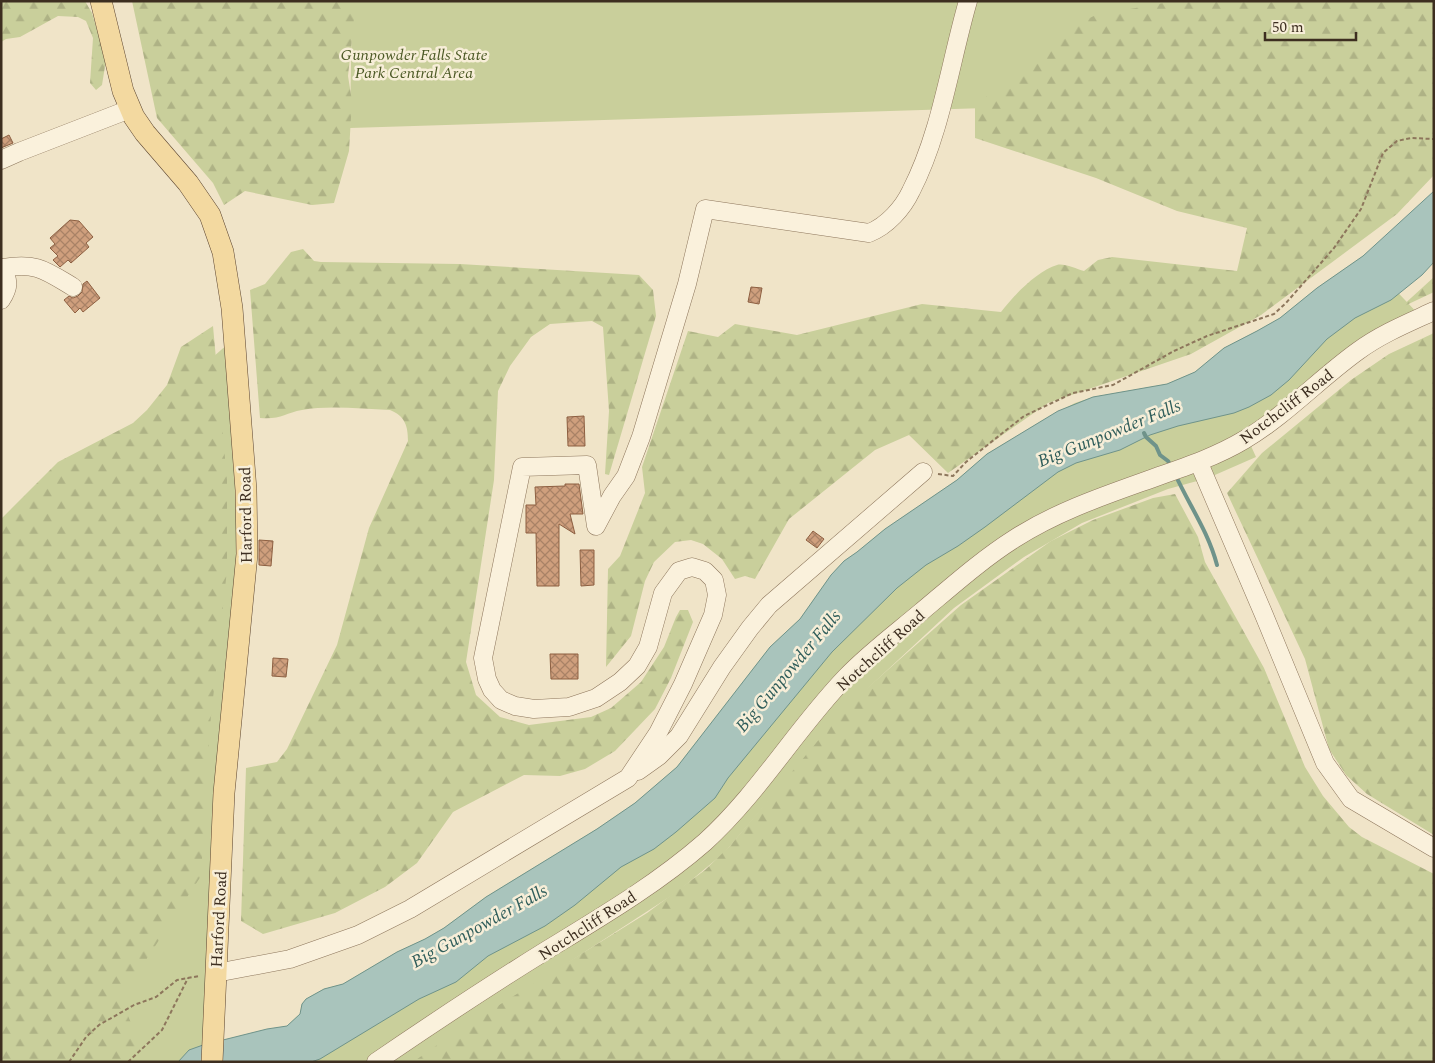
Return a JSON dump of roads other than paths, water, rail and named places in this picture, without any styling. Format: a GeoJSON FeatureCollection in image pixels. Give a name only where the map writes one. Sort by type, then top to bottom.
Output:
{"type":"FeatureCollection","features":[{"type":"Feature","properties":{"kind":"main road","name":"Harford Road"},"geometry":{"type":"LineString","coordinates":[[101,1],[123,91],[130,109],[138,124],[188,183],[210,215],[223,252],[232,308],[246,490],[247,554],[224,793],[212,1062]]}},
{"type":"Feature","properties":{"kind":"street"},"geometry":{"type":"LineString","coordinates":[[628,778],[658,733],[683,684],[713,615],[717,594],[714,580],[705,570],[692,567],[679,571],[663,593],[648,647],[636,666],[620,682],[596,698],[569,707],[534,709],[515,706],[501,700],[492,690],[486,679],[483,658],[522,467],[587,465],[596,526],[612,496],[626,476],[640,437],[687,284],[705,209],[870,233],[880,229],[901,207],[918,176],[937,120],[968,1]]}},
{"type":"Feature","properties":{"kind":"street"},"geometry":{"type":"LineString","coordinates":[[1,160],[130,109]]}},
{"type":"Feature","properties":{"kind":"street"},"geometry":{"type":"LineString","coordinates":[[1,300],[8,288],[8,281],[2,268],[30,265],[40,268],[73,287]]}},
{"type":"Feature","properties":{"kind":"street","name":"Notchcliff Road"},"geometry":{"type":"LineString","coordinates":[[376,1062],[462,1003],[604,915],[664,875],[688,856],[716,831],[753,790],[846,677],[899,630],[967,574],[1005,546],[1060,513],[1199,463],[1240,442],[1269,423],[1359,350],[1394,329],[1434,311]]}},
{"type":"Feature","properties":{"kind":"street"},"geometry":{"type":"LineString","coordinates":[[1199,463],[1325,763],[1351,799],[1434,848]]}},
{"type":"Feature","properties":{"kind":"street"},"geometry":{"type":"LineString","coordinates":[[216,973],[290,959],[358,936],[435,894],[628,778],[659,756],[679,736],[722,667],[750,628],[770,606],[923,472]]}},
{"type":"Feature","properties":{"kind":"water","name":"Big Gunpowder Falls"},"geometry":{"type":"Polygon","coordinates":[[[1434,191],[1434,262],[1422,275],[1391,300],[1355,318],[1327,339],[1289,380],[1271,395],[1234,413],[1178,426],[1150,435],[1120,450],[1076,463],[1058,472],[985,527],[926,565],[897,588],[832,652],[728,778],[715,798],[654,849],[621,867],[575,905],[545,926],[488,956],[456,982],[419,999],[320,1059],[311,1062],[178,1062],[189,1050],[203,1045],[287,1026],[300,1014],[302,1004],[306,999],[324,989],[343,984],[397,952],[444,928],[486,897],[597,829],[635,803],[677,767],[770,647],[800,619],[831,575],[844,561],[885,529],[957,480],[987,454],[1058,411],[1093,397],[1167,384],[1195,372],[1224,348],[1280,318],[1317,288],[1363,256],[1434,191]]]}},
{"type":"Feature","properties":{"kind":"waterway","name":"Big Gunpowder Falls"},"geometry":{"type":"LineString","coordinates":[[1144,433],[1156,446],[1160,455],[1171,466]]}},
{"type":"Feature","properties":{"kind":"waterway"},"geometry":{"type":"LineString","coordinates":[[1175,474],[1203,529],[1217,565]]}},
{"type":"Feature","properties":{"kind":"park label","name":"Gunpowder Falls State Park Central Area"},"geometry":{"type":"Point","coordinates":[414,63]}}]}
